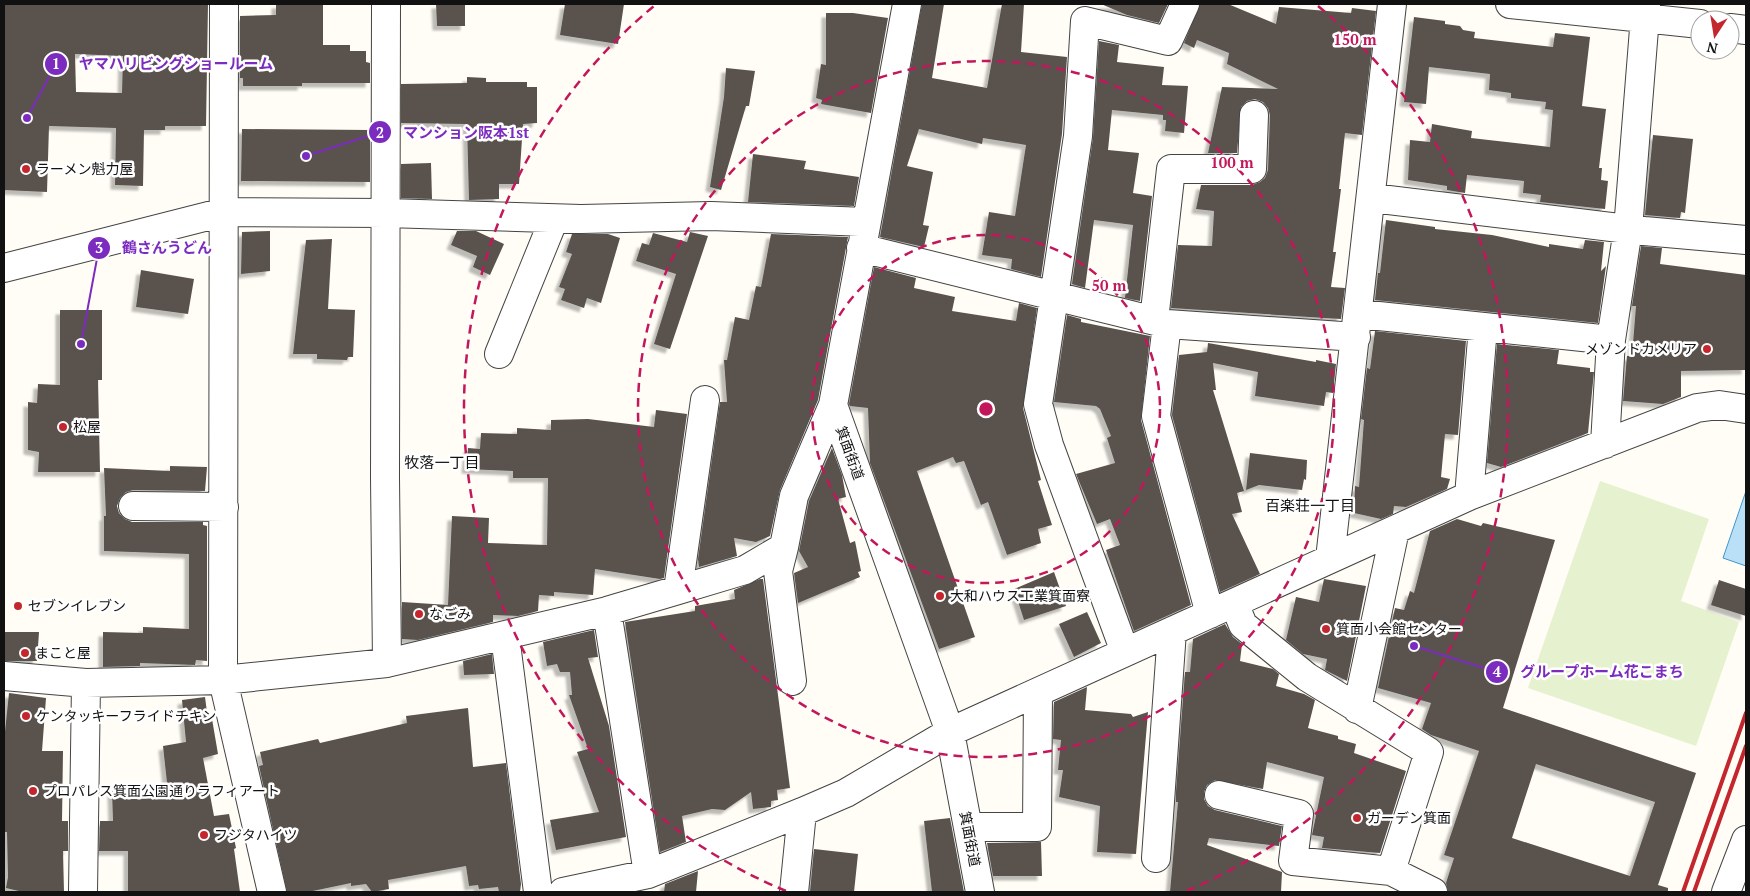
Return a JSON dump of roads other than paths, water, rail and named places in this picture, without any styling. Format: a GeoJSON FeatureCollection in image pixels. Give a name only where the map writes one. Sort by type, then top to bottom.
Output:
{"type":"FeatureCollection","features":[{"type":"Feature","properties":{"kind":"street"},"geometry":{"type":"LineString","coordinates":[[224,4],[223,680],[272,892]]}},
{"type":"Feature","properties":{"kind":"street"},"geometry":{"type":"LineString","coordinates":[[386,4],[387,663]]}},
{"type":"Feature","properties":{"kind":"street","name":"箕面街道"},"geometry":{"type":"LineString","coordinates":[[907,4],[834,406],[950,732],[980,892]]}},
{"type":"Feature","properties":{"kind":"street"},"geometry":{"type":"LineString","coordinates":[[1126,652],[1049,445],[1038,404],[1056,296],[1078,136],[1085,21],[1168,41],[1185,4]]}},
{"type":"Feature","properties":{"kind":"street"},"geometry":{"type":"LineString","coordinates":[[1330,559],[1358,326],[1392,4]]}},
{"type":"Feature","properties":{"kind":"street"},"geometry":{"type":"LineString","coordinates":[[1510,4],[1645,10],[1690,21]]}},
{"type":"Feature","properties":{"kind":"street"},"geometry":{"type":"LineString","coordinates":[[1605,444],[1611,340],[1628,229],[1645,10]]}},
{"type":"Feature","properties":{"kind":"street"},"geometry":{"type":"LineString","coordinates":[[1254,115],[1252,169],[1171,169],[1160,322],[1156,416],[1222,608],[1307,677],[1428,752],[1391,871]]}},
{"type":"Feature","properties":{"kind":"street"},"geometry":{"type":"LineString","coordinates":[[1372,198],[1628,229],[1746,240]]}},
{"type":"Feature","properties":{"kind":"street"},"geometry":{"type":"LineString","coordinates":[[4,268],[224,212],[386,213],[554,219],[710,216],[864,235],[1056,296],[1160,322],[1483,327],[1611,340]]}},
{"type":"Feature","properties":{"kind":"street"},"geometry":{"type":"LineString","coordinates":[[499,354],[554,219]]}},
{"type":"Feature","properties":{"kind":"street"},"geometry":{"type":"LineString","coordinates":[[1469,496],[1483,327]]}},
{"type":"Feature","properties":{"kind":"street"},"geometry":{"type":"LineString","coordinates":[[678,590],[705,400]]}},
{"type":"Feature","properties":{"kind":"street"},"geometry":{"type":"LineString","coordinates":[[563,892],[648,874],[846,793],[950,732],[1469,496],[1697,408],[1719,405],[1746,410]]}},
{"type":"Feature","properties":{"kind":"street"},"geometry":{"type":"LineString","coordinates":[[792,681],[778,571],[794,496],[834,406]]}},
{"type":"Feature","properties":{"kind":"street"},"geometry":{"type":"LineString","coordinates":[[133,506],[224,507]]}},
{"type":"Feature","properties":{"kind":"street"},"geometry":{"type":"LineString","coordinates":[[1357,709],[1396,530]]}},
{"type":"Feature","properties":{"kind":"street"},"geometry":{"type":"LineString","coordinates":[[4,676],[86,683],[223,680],[387,663],[607,611],[745,570],[784,547]]}},
{"type":"Feature","properties":{"kind":"street"},"geometry":{"type":"LineString","coordinates":[[607,611],[648,874]]}},
{"type":"Feature","properties":{"kind":"street"},"geometry":{"type":"LineString","coordinates":[[1156,858],[1172,631]]}},
{"type":"Feature","properties":{"kind":"street"},"geometry":{"type":"LineString","coordinates":[[505,636],[538,892]]}},
{"type":"Feature","properties":{"kind":"street"},"geometry":{"type":"LineString","coordinates":[[83,892],[86,683]]}},
{"type":"Feature","properties":{"kind":"street"},"geometry":{"type":"LineString","coordinates":[[968,827],[1037,827],[1038,692]]}},
{"type":"Feature","properties":{"kind":"street"},"geometry":{"type":"LineString","coordinates":[[1219,796],[1298,814],[1293,860],[1391,871],[1434,892]]}},
{"type":"Feature","properties":{"kind":"street"},"geometry":{"type":"LineString","coordinates":[[794,892],[802,812]]}},
{"type":"Feature","properties":{"kind":"street"},"geometry":{"type":"LineString","coordinates":[[1726,892],[1746,840]]}},
{"type":"Feature","properties":{"kind":"water"},"geometry":{"type":"Polygon","coordinates":[[[1746,491],[1746,566],[1723,558],[1746,491]]]}},
{"type":"Feature","properties":{"kind":"railway"},"geometry":{"type":"LineString","coordinates":[[1683,892],[1746,713]]}},
{"type":"Feature","properties":{"kind":"railway"},"geometry":{"type":"LineString","coordinates":[[1694,892],[1746,746]]}},
{"type":"Feature","properties":{"kind":"place","name":"ヤマハリビングショールーム"},"geometry":{"type":"Point","coordinates":[27,118]}},
{"type":"Feature","properties":{"kind":"place","name":"マンション阪本1st"},"geometry":{"type":"Point","coordinates":[306,156]}},
{"type":"Feature","properties":{"kind":"place","name":"ラーメン魁力屋"},"geometry":{"type":"Point","coordinates":[26,169]}},
{"type":"Feature","properties":{"kind":"place","name":"鶴さんうどん"},"geometry":{"type":"Point","coordinates":[81,344]}},
{"type":"Feature","properties":{"kind":"place","name":"メゾンドカメリア"},"geometry":{"type":"Point","coordinates":[1707,349]}},
{"type":"Feature","properties":{"kind":"place","name":"松屋"},"geometry":{"type":"Point","coordinates":[63,427]}},
{"type":"Feature","properties":{"kind":"place","name":"大和ハウス工業箕面寮"},"geometry":{"type":"Point","coordinates":[940,596]}},
{"type":"Feature","properties":{"kind":"place","name":"セブンイレブン"},"geometry":{"type":"Point","coordinates":[18,606]}},
{"type":"Feature","properties":{"kind":"place","name":"なごみ"},"geometry":{"type":"Point","coordinates":[419,614]}},
{"type":"Feature","properties":{"kind":"place","name":"箕面小会館センター"},"geometry":{"type":"Point","coordinates":[1326,629]}},
{"type":"Feature","properties":{"kind":"place","name":"グループホーム花こまち"},"geometry":{"type":"Point","coordinates":[1414,646]}},
{"type":"Feature","properties":{"kind":"place","name":"まこと屋"},"geometry":{"type":"Point","coordinates":[25,653]}},
{"type":"Feature","properties":{"kind":"place","name":"ケンタッキーフライドチキン"},"geometry":{"type":"Point","coordinates":[26,716]}},
{"type":"Feature","properties":{"kind":"place","name":"プロパレス箕面公園通りラフィアート"},"geometry":{"type":"Point","coordinates":[33,791]}},
{"type":"Feature","properties":{"kind":"place","name":"ガーデン箕面"},"geometry":{"type":"Point","coordinates":[1357,818]}},
{"type":"Feature","properties":{"kind":"place","name":"フジタハイツ"},"geometry":{"type":"Point","coordinates":[204,835]}},
{"type":"Feature","properties":{"kind":"district","name":"牧落一丁目"},"geometry":{"type":"Point","coordinates":[442,463]}},
{"type":"Feature","properties":{"kind":"district","name":"百楽荘一丁目"},"geometry":{"type":"Point","coordinates":[1310,506]}}]}
